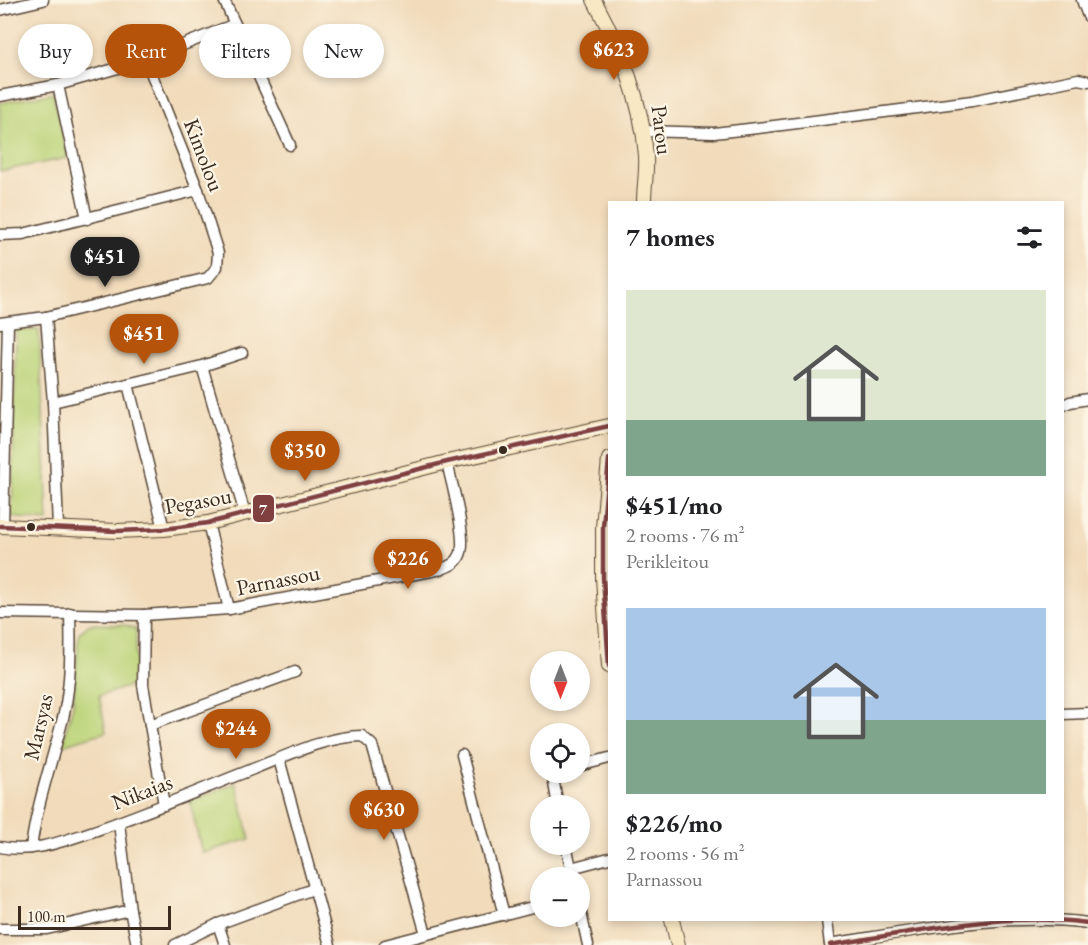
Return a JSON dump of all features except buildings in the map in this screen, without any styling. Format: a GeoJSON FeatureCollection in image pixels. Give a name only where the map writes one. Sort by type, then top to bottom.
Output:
{"type":"FeatureCollection","features":[{"type":"Feature","properties":{"kind":"street"},"geometry":{"type":"LineString","coordinates":[[0,10],[43,0]]}},
{"type":"Feature","properties":{"kind":"street"},"geometry":{"type":"LineString","coordinates":[[224,0],[236,24]]}},
{"type":"Feature","properties":{"kind":"street","name":"Parou"},"geometry":{"type":"LineString","coordinates":[[594,0],[623,56],[639,104],[646,158],[644,201]]}},
{"type":"Feature","properties":{"kind":"street"},"geometry":{"type":"LineString","coordinates":[[1082,0],[1088,16]]}},
{"type":"Feature","properties":{"kind":"street"},"geometry":{"type":"LineString","coordinates":[[0,96],[58,85],[105,72]]}},
{"type":"Feature","properties":{"kind":"street","name":"Kimolou"},"geometry":{"type":"LineString","coordinates":[[46,317],[208,278],[217,267],[218,254],[198,190],[153,78]]}},
{"type":"Feature","properties":{"kind":"street"},"geometry":{"type":"LineString","coordinates":[[260,78],[290,145]]}},
{"type":"Feature","properties":{"kind":"street"},"geometry":{"type":"LineString","coordinates":[[642,131],[714,133],[766,128],[972,100],[1077,79],[1088,81]]}},
{"type":"Feature","properties":{"kind":"street"},"geometry":{"type":"LineString","coordinates":[[58,85],[87,219]]}},
{"type":"Feature","properties":{"kind":"street"},"geometry":{"type":"LineString","coordinates":[[0,235],[22,234],[198,190]]}},
{"type":"Feature","properties":{"kind":"street"},"geometry":{"type":"LineString","coordinates":[[1,526],[4,323],[46,317],[53,402],[58,528]]}},
{"type":"Feature","properties":{"kind":"street"},"geometry":{"type":"LineString","coordinates":[[53,402],[202,366],[242,353]]}},
{"type":"Feature","properties":{"kind":"street"},"geometry":{"type":"LineString","coordinates":[[202,366],[245,514]]}},
{"type":"Feature","properties":{"kind":"street"},"geometry":{"type":"LineString","coordinates":[[128,384],[164,529]]}},
{"type":"Feature","properties":{"kind":"street"},"geometry":{"type":"LineString","coordinates":[[1064,405],[1088,399]]}},
{"type":"Feature","properties":{"kind":"street","name":"Pegasou"},"geometry":{"type":"LineString","coordinates":[[1,526],[117,531],[164,529],[208,523],[447,462],[608,426]]}},
{"type":"Feature","properties":{"kind":"street","name":"Parnassou"},"geometry":{"type":"LineString","coordinates":[[0,613],[144,615],[229,609],[442,569],[454,564],[461,555],[463,541],[447,462]]}},
{"type":"Feature","properties":{"kind":"street"},"geometry":{"type":"LineString","coordinates":[[608,470],[603,527],[603,578],[608,651]]}},
{"type":"Feature","properties":{"kind":"street"},"geometry":{"type":"LineString","coordinates":[[208,523],[229,609]]}},
{"type":"Feature","properties":{"kind":"street","name":"Marsyas"},"geometry":{"type":"LineString","coordinates":[[31,848],[35,818],[64,712],[71,658],[70,613]]}},
{"type":"Feature","properties":{"kind":"street"},"geometry":{"type":"LineString","coordinates":[[144,615],[143,685],[164,805]]}},
{"type":"Feature","properties":{"kind":"street"},"geometry":{"type":"LineString","coordinates":[[150,725],[295,672]]}},
{"type":"Feature","properties":{"kind":"street"},"geometry":{"type":"LineString","coordinates":[[1064,714],[1088,713]]}},
{"type":"Feature","properties":{"kind":"street","name":"Nikaias"},"geometry":{"type":"LineString","coordinates":[[0,847],[31,848],[51,845],[118,823],[279,759],[345,736],[362,736],[372,745],[426,934]]}},
{"type":"Feature","properties":{"kind":"street"},"geometry":{"type":"LineString","coordinates":[[462,755],[504,915]]}},
{"type":"Feature","properties":{"kind":"street"},"geometry":{"type":"LineString","coordinates":[[590,763],[608,758]]}},
{"type":"Feature","properties":{"kind":"street"},"geometry":{"type":"LineString","coordinates":[[279,759],[330,945]]}},
{"type":"Feature","properties":{"kind":"street"},"geometry":{"type":"LineString","coordinates":[[118,823],[137,945]]}},
{"type":"Feature","properties":{"kind":"street"},"geometry":{"type":"LineString","coordinates":[[587,867],[608,858]]}},
{"type":"Feature","properties":{"kind":"street"},"geometry":{"type":"LineString","coordinates":[[175,945],[218,924],[313,888]]}},
{"type":"Feature","properties":{"kind":"street"},"geometry":{"type":"LineString","coordinates":[[385,945],[530,908]]}},
{"type":"Feature","properties":{"kind":"street"},"geometry":{"type":"LineString","coordinates":[[0,929],[47,929],[130,909]]}},
{"type":"Feature","properties":{"kind":"street"},"geometry":{"type":"LineString","coordinates":[[1064,920],[1088,923]]}},
{"type":"Feature","properties":{"kind":"street"},"geometry":{"type":"LineString","coordinates":[[672,921],[678,945]]}},
{"type":"Feature","properties":{"kind":"street"},"geometry":{"type":"LineString","coordinates":[[827,921],[830,944],[982,921]]}},
{"type":"Feature","properties":{"kind":"street"},"geometry":{"type":"LineString","coordinates":[[218,924],[225,945]]}},
{"type":"Feature","properties":{"kind":"street"},"geometry":{"type":"LineString","coordinates":[[584,927],[588,945]]}},
{"type":"Feature","properties":{"kind":"green space"},"geometry":{"type":"Polygon","coordinates":[[[53,93],[68,158],[0,171],[0,103],[53,93]]]}},
{"type":"Feature","properties":{"kind":"green space"},"geometry":{"type":"Polygon","coordinates":[[[16,330],[39,330],[48,521],[12,517],[16,330]]]}},
{"type":"Feature","properties":{"kind":"green space"},"geometry":{"type":"Polygon","coordinates":[[[90,624],[125,625],[136,629],[136,684],[99,696],[106,732],[62,745],[73,705],[79,633],[90,624]]]}},
{"type":"Feature","properties":{"kind":"green space"},"geometry":{"type":"Polygon","coordinates":[[[236,783],[250,839],[202,853],[190,801],[236,783]]]}},
{"type":"Feature","properties":{"kind":"transit line","name":"7"},"geometry":{"type":"LineString","coordinates":[[0,526],[117,531],[164,529],[208,523],[447,462],[608,426]]}},
{"type":"Feature","properties":{"kind":"transit line","name":"7"},"geometry":{"type":"LineString","coordinates":[[608,470],[603,527],[603,578],[608,651]]}},
{"type":"Feature","properties":{"kind":"transit line","name":"7"},"geometry":{"type":"LineString","coordinates":[[830,945],[991,921]]}},
{"type":"Feature","properties":{"kind":"transit line","name":"7"},"geometry":{"type":"LineString","coordinates":[[1064,921],[1088,923]]}}]}
